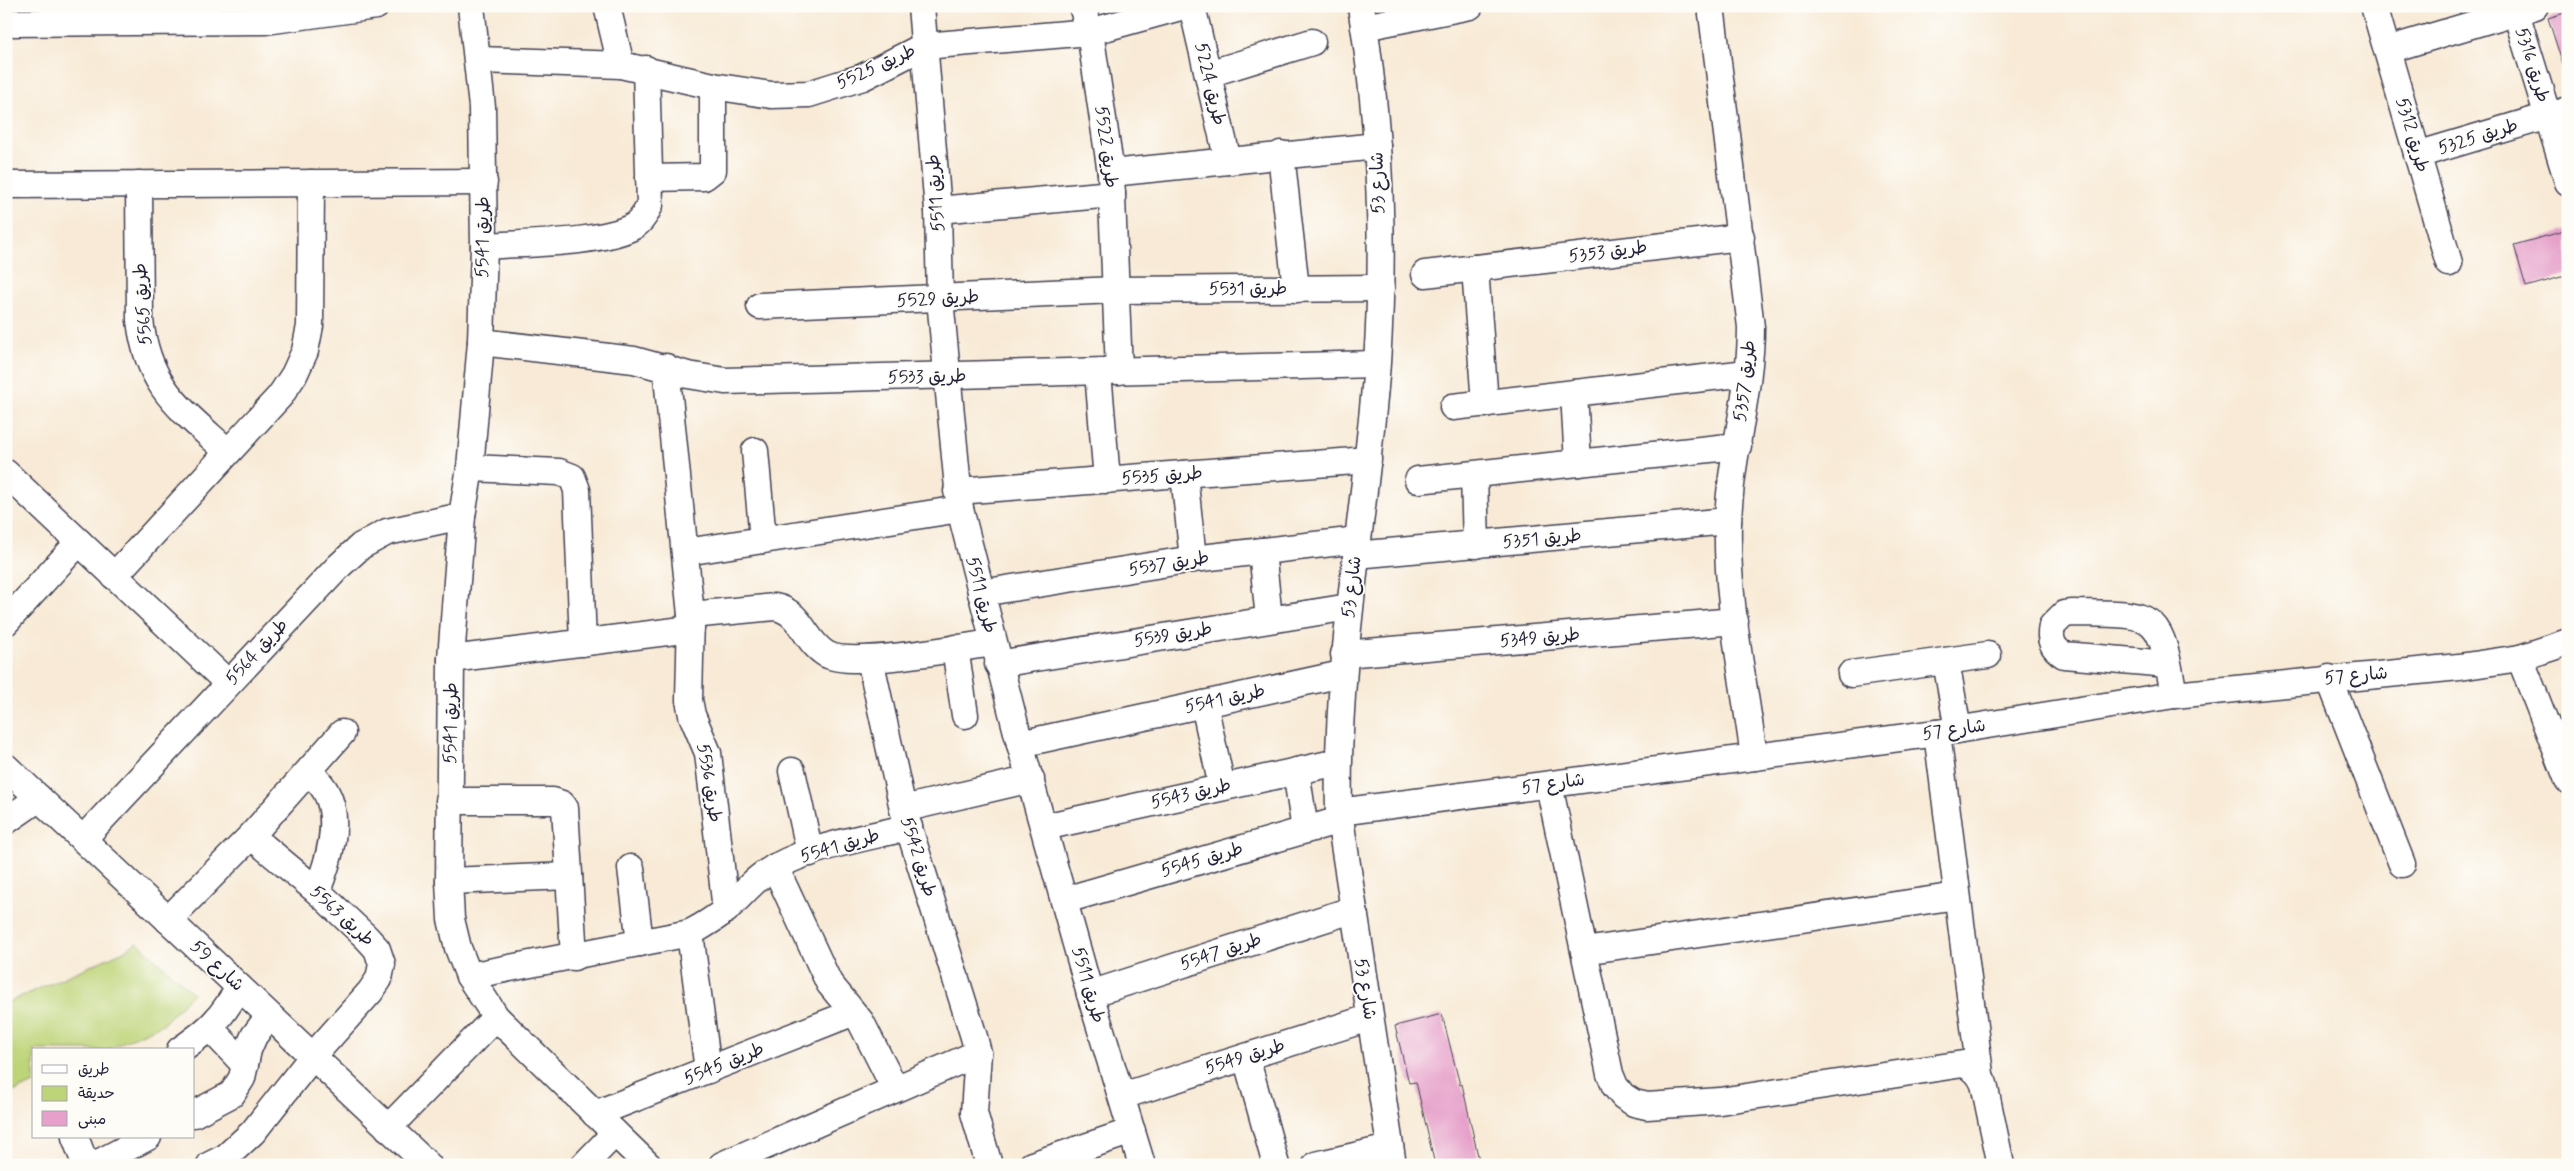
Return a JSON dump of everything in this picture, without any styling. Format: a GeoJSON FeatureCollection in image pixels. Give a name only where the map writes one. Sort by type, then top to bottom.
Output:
{"type":"FeatureCollection","features":[{"type":"Feature","properties":{"kind":"street"},"geometry":{"type":"LineString","coordinates":[[6,23],[266,21],[333,14],[376,6]]}},
{"type":"Feature","properties":{"kind":"street","name":"طريق 5541"},"geometry":{"type":"LineString","coordinates":[[471,6],[479,60],[484,182],[482,342],[470,468],[462,516],[452,659],[449,881],[451,919],[458,948],[469,976],[496,1017],[648,1165]]}},
{"type":"Feature","properties":{"kind":"street"},"geometry":{"type":"LineString","coordinates":[[484,246],[593,238],[616,234],[635,226],[644,218],[650,205],[649,178],[633,67],[607,6]]}},
{"type":"Feature","properties":{"kind":"street","name":"طريق 5511"},"geometry":{"type":"LineString","coordinates":[[921,6],[938,210],[940,299],[958,500],[1020,744],[1090,994],[1142,1165]]}},
{"type":"Feature","properties":{"kind":"street","name":"طريق 5522"},"geometry":{"type":"LineString","coordinates":[[1082,6],[1090,32],[1112,183],[1115,290],[1109,371],[1107,480]]}},
{"type":"Feature","properties":{"kind":"street","name":"طريق 5525"},"geometry":{"type":"LineString","coordinates":[[479,60],[633,67],[713,86],[772,95],[809,94],[862,77],[924,46],[1090,32],[1184,6]]}},
{"type":"Feature","properties":{"kind":"street","name":"طريق 5224"},"geometry":{"type":"LineString","coordinates":[[1192,6],[1228,161]]}},
{"type":"Feature","properties":{"kind":"street"},"geometry":{"type":"LineString","coordinates":[[1362,16],[1470,6]]}},
{"type":"Feature","properties":{"kind":"street","name":"طريق 5357"},"geometry":{"type":"LineString","coordinates":[[1711,6],[1751,326],[1747,373],[1728,521],[1729,568],[1754,757]]}},
{"type":"Feature","properties":{"kind":"street","name":"طريق 5312"},"geometry":{"type":"LineString","coordinates":[[2374,6],[2449,263]]}},
{"type":"Feature","properties":{"kind":"street"},"geometry":{"type":"LineString","coordinates":[[2387,50],[2522,8]]}},
{"type":"Feature","properties":{"kind":"street","name":"طريق 5316"},"geometry":{"type":"LineString","coordinates":[[2522,8],[2558,113],[2568,182]]}},
{"type":"Feature","properties":{"kind":"street","name":"شارع 53"},"geometry":{"type":"LineString","coordinates":[[1362,16],[1377,146],[1381,288],[1368,460],[1343,664],[1338,762],[1339,816],[1352,910],[1392,1156]]}},
{"type":"Feature","properties":{"kind":"street"},"geometry":{"type":"LineString","coordinates":[[1208,74],[1312,42]]}},
{"type":"Feature","properties":{"kind":"street"},"geometry":{"type":"LineString","coordinates":[[649,178],[704,177],[713,170],[713,86]]}},
{"type":"Feature","properties":{"kind":"street","name":"طريق 5325"},"geometry":{"type":"LineString","coordinates":[[2417,155],[2558,113]]}},
{"type":"Feature","properties":{"kind":"street"},"geometry":{"type":"LineString","coordinates":[[938,210],[1112,183],[1228,161],[1282,154],[1377,146]]}},
{"type":"Feature","properties":{"kind":"street"},"geometry":{"type":"LineString","coordinates":[[1282,154],[1296,289]]}},
{"type":"Feature","properties":{"kind":"street"},"geometry":{"type":"LineString","coordinates":[[6,185],[484,182]]}},
{"type":"Feature","properties":{"kind":"street"},"geometry":{"type":"LineString","coordinates":[[114,576],[280,396],[294,375],[305,351],[310,326],[311,183]]}},
{"type":"Feature","properties":{"kind":"street","name":"طريق 5565"},"geometry":{"type":"LineString","coordinates":[[139,184],[140,320],[142,342],[158,383],[172,400],[228,452]]}},
{"type":"Feature","properties":{"kind":"street","name":"طريق 5353"},"geometry":{"type":"LineString","coordinates":[[1425,274],[1741,237]]}},
{"type":"Feature","properties":{"kind":"street"},"geometry":{"type":"LineString","coordinates":[[1475,268],[1485,404]]}},
{"type":"Feature","properties":{"kind":"street","name":"طريق 5531"},"geometry":{"type":"LineString","coordinates":[[1115,290],[1381,288]]}},
{"type":"Feature","properties":{"kind":"street","name":"طريق 5529"},"geometry":{"type":"LineString","coordinates":[[760,306],[1115,290]]}},
{"type":"Feature","properties":{"kind":"street","name":"طريق 5533"},"geometry":{"type":"LineString","coordinates":[[482,342],[634,360],[666,367],[688,375],[725,381],[1376,364]]}},
{"type":"Feature","properties":{"kind":"street","name":"طريق 5536"},"geometry":{"type":"LineString","coordinates":[[666,367],[686,552],[691,622],[689,700],[692,715],[708,753],[726,910]]}},
{"type":"Feature","properties":{"kind":"street"},"geometry":{"type":"LineString","coordinates":[[1453,407],[1747,373]]}},
{"type":"Feature","properties":{"kind":"street"},"geometry":{"type":"LineString","coordinates":[[1574,394],[1578,463]]}},
{"type":"Feature","properties":{"kind":"street"},"geometry":{"type":"LineString","coordinates":[[1418,480],[1738,446]]}},
{"type":"Feature","properties":{"kind":"street"},"geometry":{"type":"LineString","coordinates":[[755,451],[763,540]]}},
{"type":"Feature","properties":{"kind":"street","name":"طريق 5535"},"geometry":{"type":"LineString","coordinates":[[686,552],[763,540],[958,500],[1107,480],[1368,460]]}},
{"type":"Feature","properties":{"kind":"street"},"geometry":{"type":"LineString","coordinates":[[470,468],[559,472],[572,477],[577,490],[583,642]]}},
{"type":"Feature","properties":{"kind":"street"},"geometry":{"type":"LineString","coordinates":[[6,473],[228,684]]}},
{"type":"Feature","properties":{"kind":"street"},"geometry":{"type":"LineString","coordinates":[[1184,474],[1193,559]]}},
{"type":"Feature","properties":{"kind":"street"},"geometry":{"type":"LineString","coordinates":[[1474,475],[1476,545]]}},
{"type":"Feature","properties":{"kind":"street","name":"طريق 5564"},"geometry":{"type":"LineString","coordinates":[[84,838],[339,566],[361,546],[387,532],[462,516]]}},
{"type":"Feature","properties":{"kind":"street","name":"طريق 5351"},"geometry":{"type":"LineString","coordinates":[[1357,547],[1476,545],[1728,521]]}},
{"type":"Feature","properties":{"kind":"street"},"geometry":{"type":"LineString","coordinates":[[6,622],[79,542]]}},
{"type":"Feature","properties":{"kind":"street","name":"طريق 5537"},"geometry":{"type":"LineString","coordinates":[[981,593],[1193,559],[1262,551],[1357,547]]}},
{"type":"Feature","properties":{"kind":"street"},"geometry":{"type":"LineString","coordinates":[[1262,551],[1269,619]]}},
{"type":"Feature","properties":{"kind":"street"},"geometry":{"type":"LineString","coordinates":[[452,659],[583,642],[775,607],[785,608],[794,614],[816,647],[828,655],[842,659],[870,659],[954,648],[996,653]]}},
{"type":"Feature","properties":{"kind":"street","name":"طريق 5539"},"geometry":{"type":"LineString","coordinates":[[996,653],[1269,619],[1349,607]]}},
{"type":"Feature","properties":{"kind":"street","name":"طريق 5349"},"geometry":{"type":"LineString","coordinates":[[1343,664],[1735,621]]}},
{"type":"Feature","properties":{"kind":"street","name":"شارع 57"},"geometry":{"type":"LineString","coordinates":[[1339,816],[1549,785],[1947,731],[2174,695],[2329,678],[2458,667],[2520,658],[2568,642]]}},
{"type":"Feature","properties":{"kind":"street"},"geometry":{"type":"LineString","coordinates":[[954,648],[965,715]]}},
{"type":"Feature","properties":{"kind":"street"},"geometry":{"type":"LineString","coordinates":[[1850,674],[1988,655]]}},
{"type":"Feature","properties":{"kind":"street"},"geometry":{"type":"LineString","coordinates":[[2520,658],[2568,780]]}},
{"type":"Feature","properties":{"kind":"street","name":"طريق 5542"},"geometry":{"type":"LineString","coordinates":[[870,659],[906,818],[978,1053]]}},
{"type":"Feature","properties":{"kind":"street"},"geometry":{"type":"LineString","coordinates":[[1946,661],[1947,731],[1957,896],[1980,1074],[1984,1084],[2001,1165]]}},
{"type":"Feature","properties":{"kind":"street","name":"طريق 5541"},"geometry":{"type":"LineString","coordinates":[[1020,744],[1204,704],[1343,664]]}},
{"type":"Feature","properties":{"kind":"street"},"geometry":{"type":"LineString","coordinates":[[2168,664],[2174,695]]}},
{"type":"Feature","properties":{"kind":"street"},"geometry":{"type":"LineString","coordinates":[[2329,678],[2402,864]]}},
{"type":"Feature","properties":{"kind":"street"},"geometry":{"type":"LineString","coordinates":[[1204,704],[1222,787]]}},
{"type":"Feature","properties":{"kind":"street"},"geometry":{"type":"LineString","coordinates":[[168,920],[251,836],[342,733]]}},
{"type":"Feature","properties":{"kind":"street","name":"طريق 5543"},"geometry":{"type":"LineString","coordinates":[[1044,827],[1338,762]]}},
{"type":"Feature","properties":{"kind":"street","name":"شارع 59"},"geometry":{"type":"LineString","coordinates":[[6,767],[84,838],[168,920],[428,1165]]}},
{"type":"Feature","properties":{"kind":"street"},"geometry":{"type":"LineString","coordinates":[[1296,770],[1305,830]]}},
{"type":"Feature","properties":{"kind":"street"},"geometry":{"type":"LineString","coordinates":[[309,771],[326,791],[331,812],[331,848],[316,891]]}},
{"type":"Feature","properties":{"kind":"street"},"geometry":{"type":"LineString","coordinates":[[792,771],[810,853]]}},
{"type":"Feature","properties":{"kind":"street","name":"طريق 5541"},"geometry":{"type":"LineString","coordinates":[[469,976],[574,957],[690,932],[708,924],[726,910],[752,884],[775,867],[906,818],[1031,778]]}},
{"type":"Feature","properties":{"kind":"street"},"geometry":{"type":"LineString","coordinates":[[1549,785],[1610,1074],[1615,1086],[1623,1096],[1634,1103],[1647,1106],[1720,1102],[1953,1064],[1968,1066],[1980,1074]]}},
{"type":"Feature","properties":{"kind":"street"},"geometry":{"type":"LineString","coordinates":[[6,821],[39,798]]}},
{"type":"Feature","properties":{"kind":"street"},"geometry":{"type":"LineString","coordinates":[[450,801],[553,801],[562,804],[565,808],[574,957]]}},
{"type":"Feature","properties":{"kind":"street","name":"طريق 5545"},"geometry":{"type":"LineString","coordinates":[[1065,900],[1305,830],[1339,816]]}},
{"type":"Feature","properties":{"kind":"street","name":"طريق 5563"},"geometry":{"type":"LineString","coordinates":[[210,1165],[226,1157],[241,1145],[312,1056],[379,979],[382,964],[377,949],[316,891],[251,836]]}},
{"type":"Feature","properties":{"kind":"street"},"geometry":{"type":"LineString","coordinates":[[775,867],[829,983],[867,1033],[896,1089]]}},
{"type":"Feature","properties":{"kind":"street"},"geometry":{"type":"LineString","coordinates":[[631,868],[640,943]]}},
{"type":"Feature","properties":{"kind":"street"},"geometry":{"type":"LineString","coordinates":[[449,881],[568,876]]}},
{"type":"Feature","properties":{"kind":"street"},"geometry":{"type":"LineString","coordinates":[[1584,951],[1957,896]]}},
{"type":"Feature","properties":{"kind":"street","name":"طريق 5547"},"geometry":{"type":"LineString","coordinates":[[1090,994],[1352,910]]}},
{"type":"Feature","properties":{"kind":"street"},"geometry":{"type":"LineString","coordinates":[[690,932],[708,1070]]}},
{"type":"Feature","properties":{"kind":"street"},"geometry":{"type":"LineString","coordinates":[[183,1048],[210,1028],[224,1014],[239,987]]}},
{"type":"Feature","properties":{"kind":"street","name":"طريق 5545"},"geometry":{"type":"LineString","coordinates":[[595,1114],[852,1013]]}},
{"type":"Feature","properties":{"kind":"street"},"geometry":{"type":"LineString","coordinates":[[195,1113],[232,1094],[242,1078],[254,1036],[269,1016]]}},
{"type":"Feature","properties":{"kind":"street"},"geometry":{"type":"LineString","coordinates":[[388,1128],[496,1017]]}},
{"type":"Feature","properties":{"kind":"street","name":"طريق 5549"},"geometry":{"type":"LineString","coordinates":[[1122,1096],[1369,1018]]}},
{"type":"Feature","properties":{"kind":"street"},"geometry":{"type":"LineString","coordinates":[[210,1028],[245,1065]]}},
{"type":"Feature","properties":{"kind":"street"},"geometry":{"type":"LineString","coordinates":[[722,1165],[978,1053],[974,1113],[989,1165]]}},
{"type":"Feature","properties":{"kind":"street"},"geometry":{"type":"LineString","coordinates":[[1246,1057],[1276,1165]]}},
{"type":"Feature","properties":{"kind":"street"},"geometry":{"type":"LineString","coordinates":[[1032,1165],[1132,1131]]}},
{"type":"Feature","properties":{"kind":"street"},"geometry":{"type":"LineString","coordinates":[[584,1165],[615,1133]]}},
{"type":"Feature","properties":{"kind":"street"},"geometry":{"type":"LineString","coordinates":[[75,1138],[83,1158],[89,1165],[123,1143],[144,1138]]}},
{"type":"Feature","properties":{"kind":"street"},"geometry":{"type":"LineString","coordinates":[[1316,1165],[1392,1156]]}},
{"type":"Feature","properties":{"kind":"green space"},"geometry":{"type":"Polygon","coordinates":[[[137,942],[193,993],[163,1024],[110,1048],[32,1048],[32,1084],[6,1095],[6,1003],[124,951],[137,942]]]}},
{"type":"Feature","properties":{"kind":"building"},"geometry":{"type":"Polygon","coordinates":[[[2568,12],[2568,67],[2564,68],[2548,18],[2568,12]]]}},
{"type":"Feature","properties":{"kind":"building"},"geometry":{"type":"Polygon","coordinates":[[[2568,230],[2568,275],[2526,287],[2514,245],[2568,230]]]}},
{"type":"Feature","properties":{"kind":"building"},"geometry":{"type":"Polygon","coordinates":[[[1442,1014],[1460,1085],[1462,1084],[1480,1165],[1435,1165],[1416,1082],[1409,1083],[1395,1026],[1442,1014]]]}}]}
